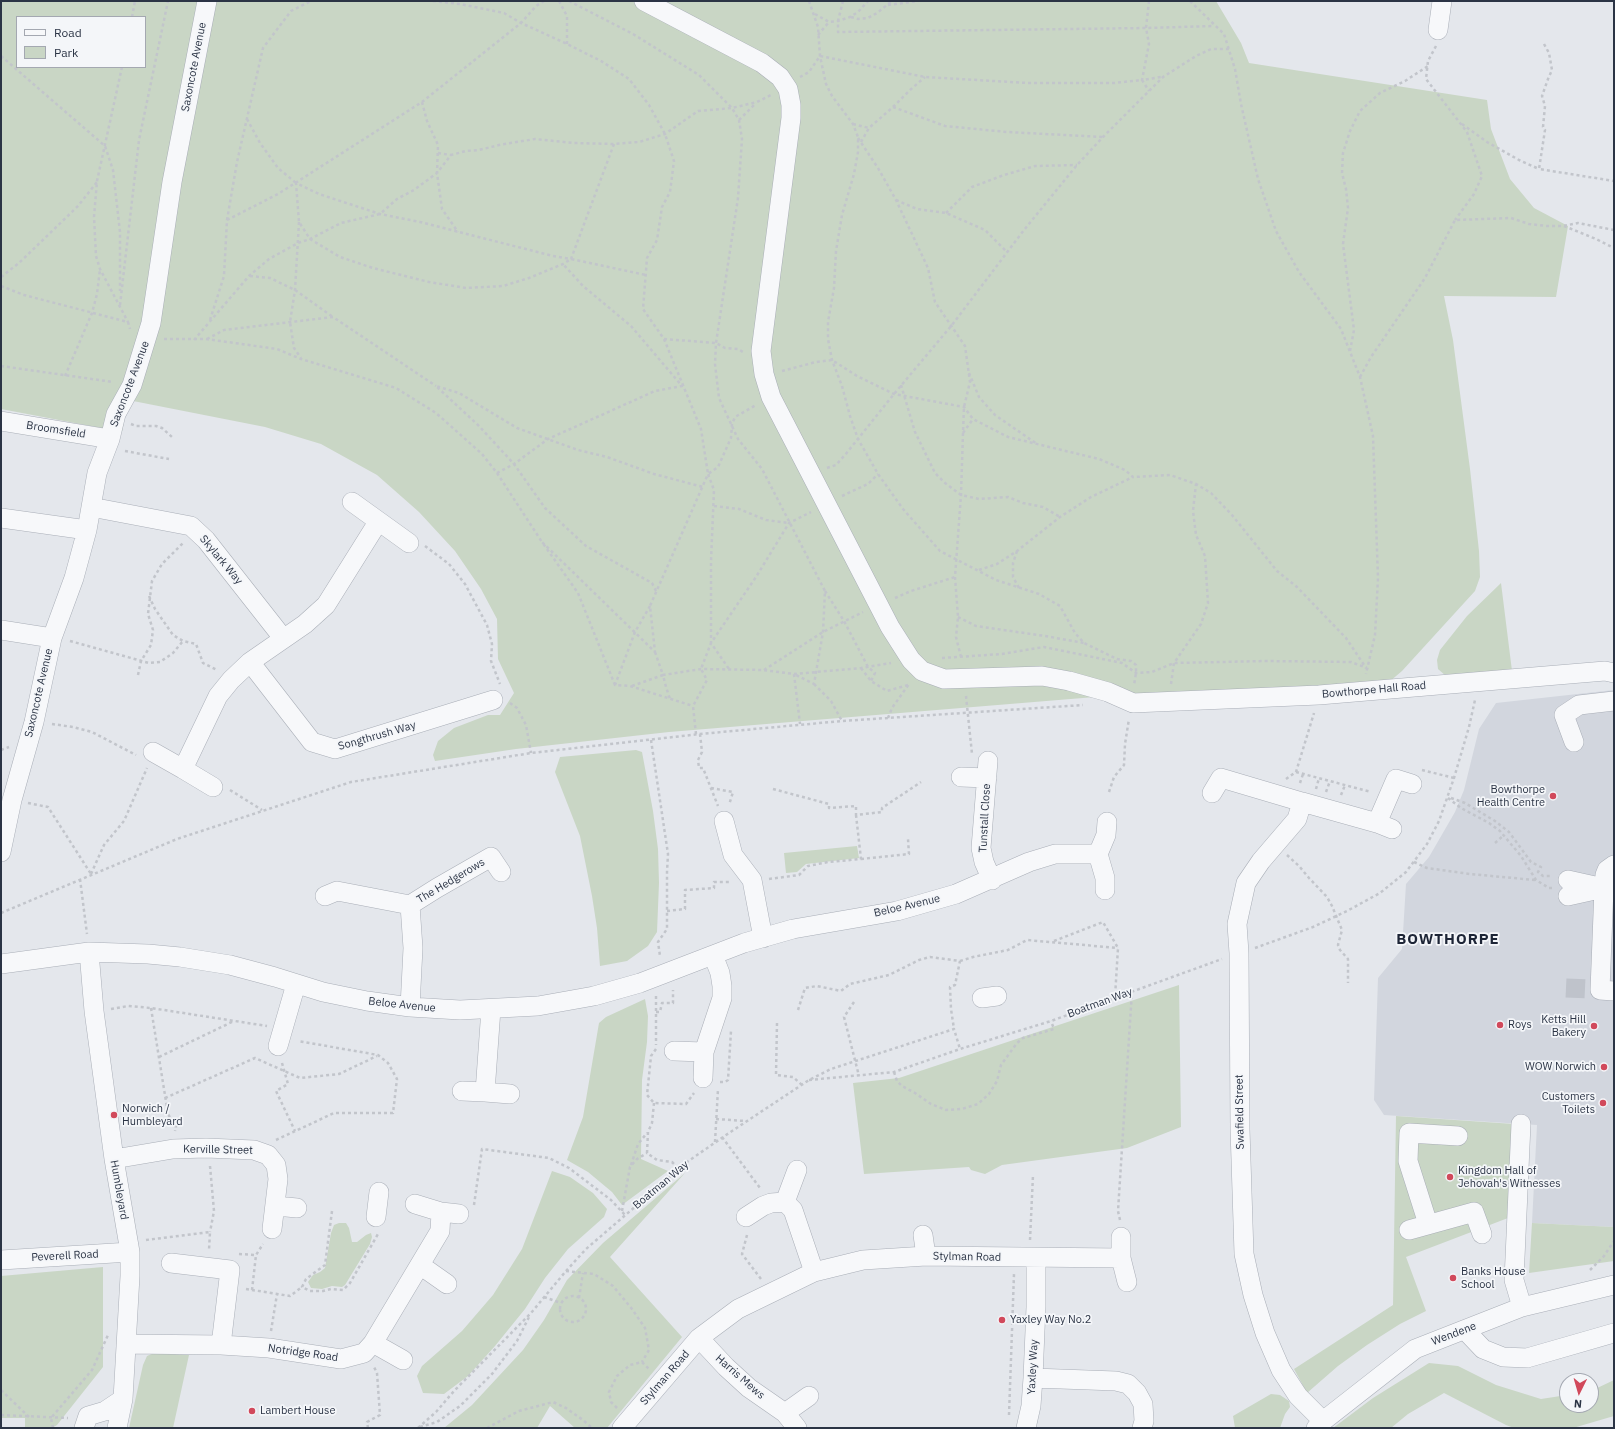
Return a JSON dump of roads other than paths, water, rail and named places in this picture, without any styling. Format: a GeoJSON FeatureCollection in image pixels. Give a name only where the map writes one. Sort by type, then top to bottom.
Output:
{"type":"FeatureCollection","features":[{"type":"Feature","properties":{"kind":"street","name":"Saxoncote Avenue"},"geometry":{"type":"LineString","coordinates":[[1,852],[12,800],[34,722],[52,638],[74,578],[87,530],[97,473],[108,443],[116,414],[132,385],[148,338],[172,182],[207,1]]}},
{"type":"Feature","properties":{"kind":"street","name":"Bowthorpe Hall Road"},"geometry":{"type":"LineString","coordinates":[[644,1],[762,63],[780,77],[788,89],[791,105],[791,118],[761,351],[764,374],[771,397],[890,627],[911,660],[922,671],[944,679],[1042,676],[1069,681],[1108,692],[1133,703],[1362,692],[1416,686],[1605,671],[1614,673]]}},
{"type":"Feature","properties":{"kind":"street"},"geometry":{"type":"LineString","coordinates":[[1438,30],[1442,1]]}},
{"type":"Feature","properties":{"kind":"street","name":"Broomsfield"},"geometry":{"type":"LineString","coordinates":[[1,421],[108,443]]}},
{"type":"Feature","properties":{"kind":"street"},"geometry":{"type":"LineString","coordinates":[[352,502],[409,543]]}},
{"type":"Feature","properties":{"kind":"street","name":"Skylark Way"},"geometry":{"type":"LineString","coordinates":[[91,507],[191,526],[206,540],[284,638]]}},
{"type":"Feature","properties":{"kind":"street"},"geometry":{"type":"LineString","coordinates":[[1,518],[87,530]]}},
{"type":"Feature","properties":{"kind":"street"},"geometry":{"type":"LineString","coordinates":[[183,770],[218,696],[231,680],[250,662],[305,624],[326,605],[378,522]]}},
{"type":"Feature","properties":{"kind":"street"},"geometry":{"type":"LineString","coordinates":[[1,630],[52,638]]}},
{"type":"Feature","properties":{"kind":"street","name":"Songthrush Way"},"geometry":{"type":"LineString","coordinates":[[250,662],[312,742],[335,749],[500,695]]}},
{"type":"Feature","properties":{"kind":"street"},"geometry":{"type":"LineString","coordinates":[[1574,742],[1564,715],[1579,705],[1614,701]]}},
{"type":"Feature","properties":{"kind":"street"},"geometry":{"type":"LineString","coordinates":[[149,756],[183,770],[213,787]]}},
{"type":"Feature","properties":{"kind":"street","name":"Tunstall Close"},"geometry":{"type":"LineString","coordinates":[[961,777],[988,769],[982,848],[984,862],[992,880]]}},
{"type":"Feature","properties":{"kind":"street"},"geometry":{"type":"LineString","coordinates":[[1212,793],[1221,778],[1385,826],[1388,798],[1396,779],[1412,784]]}},
{"type":"Feature","properties":{"kind":"street","name":"Swafield Street"},"geometry":{"type":"LineString","coordinates":[[1302,802],[1297,819],[1261,861],[1246,883],[1237,924],[1239,953],[1240,1129],[1244,1254],[1253,1294],[1265,1333],[1281,1370],[1320,1425]]}},
{"type":"Feature","properties":{"kind":"street"},"geometry":{"type":"LineString","coordinates":[[724,821],[733,855],[752,880],[763,938]]}},
{"type":"Feature","properties":{"kind":"street"},"geometry":{"type":"LineString","coordinates":[[1105,890],[1105,878],[1098,854],[1106,835],[1107,822]]}},
{"type":"Feature","properties":{"kind":"street","name":"Beloe Avenue"},"geometry":{"type":"LineString","coordinates":[[1,964],[89,952],[148,954],[180,957],[230,965],[323,992],[367,1002],[410,1008],[491,1009],[538,1006],[594,996],[662,975],[713,954],[793,929],[897,911],[956,894],[992,880],[1029,862],[1055,854],[1098,854]]}},
{"type":"Feature","properties":{"kind":"street","name":"The Hedgerows"},"geometry":{"type":"LineString","coordinates":[[332,888],[410,905],[437,888],[497,858]]}},
{"type":"Feature","properties":{"kind":"street"},"geometry":{"type":"LineString","coordinates":[[1601,990],[1608,943],[1597,921],[1604,888],[1605,875],[1607,870],[1614,865]]}},
{"type":"Feature","properties":{"kind":"street"},"geometry":{"type":"LineString","coordinates":[[1570,888],[1604,888]]}},
{"type":"Feature","properties":{"kind":"street","name":"The Hedgerows"},"geometry":{"type":"LineString","coordinates":[[410,905],[413,948],[410,1008]]}},
{"type":"Feature","properties":{"kind":"street","name":"Humbleyard"},"geometry":{"type":"LineString","coordinates":[[89,952],[94,1012],[114,1159],[130,1252],[123,1399],[117,1428]]}},
{"type":"Feature","properties":{"kind":"street"},"geometry":{"type":"LineString","coordinates":[[702,1078],[704,1052],[722,998],[720,972],[713,954]]}},
{"type":"Feature","properties":{"kind":"street"},"geometry":{"type":"LineString","coordinates":[[280,1037],[296,984]]}},
{"type":"Feature","properties":{"kind":"street"},"geometry":{"type":"LineString","coordinates":[[485,1092],[491,1009]]}},
{"type":"Feature","properties":{"kind":"street"},"geometry":{"type":"LineString","coordinates":[[665,1050],[704,1052]]}},
{"type":"Feature","properties":{"kind":"street"},"geometry":{"type":"LineString","coordinates":[[462,1091],[510,1094]]}},
{"type":"Feature","properties":{"kind":"street"},"geometry":{"type":"LineString","coordinates":[[1521,1124],[1514,1280],[1522,1307]]}},
{"type":"Feature","properties":{"kind":"street"},"geometry":{"type":"LineString","coordinates":[[1428,1224],[1408,1162],[1409,1133],[1458,1136]]}},
{"type":"Feature","properties":{"kind":"street","name":"Kerville Street"},"geometry":{"type":"LineString","coordinates":[[114,1159],[173,1149],[206,1148],[254,1150],[268,1154],[278,1170],[276,1206],[272,1229]]}},
{"type":"Feature","properties":{"kind":"street"},"geometry":{"type":"LineString","coordinates":[[778,1203],[797,1170]]}},
{"type":"Feature","properties":{"kind":"street"},"geometry":{"type":"LineString","coordinates":[[378,1223],[379,1192]]}},
{"type":"Feature","properties":{"kind":"street"},"geometry":{"type":"LineString","coordinates":[[746,1217],[763,1206],[778,1203],[793,1210],[814,1272]]}},
{"type":"Feature","properties":{"kind":"street"},"geometry":{"type":"LineString","coordinates":[[276,1206],[297,1208]]}},
{"type":"Feature","properties":{"kind":"street"},"geometry":{"type":"LineString","coordinates":[[402,1360],[369,1348],[440,1231],[436,1210]]}},
{"type":"Feature","properties":{"kind":"street"},"geometry":{"type":"LineString","coordinates":[[1409,1230],[1474,1212],[1482,1234]]}},
{"type":"Feature","properties":{"kind":"street"},"geometry":{"type":"LineString","coordinates":[[923,1235],[926,1256]]}},
{"type":"Feature","properties":{"kind":"street"},"geometry":{"type":"LineString","coordinates":[[1121,1237],[1120,1258],[1127,1282]]}},
{"type":"Feature","properties":{"kind":"street","name":"Peverell Road"},"geometry":{"type":"LineString","coordinates":[[1,1260],[130,1252]]}},
{"type":"Feature","properties":{"kind":"street","name":"Stylman Road"},"geometry":{"type":"LineString","coordinates":[[626,1424],[699,1338],[738,1309],[814,1272],[863,1260],[926,1256],[1120,1258]]}},
{"type":"Feature","properties":{"kind":"street","name":"Yaxley Way"},"geometry":{"type":"LineString","coordinates":[[1026,1428],[1031,1406],[1036,1307],[1027,1258]]}},
{"type":"Feature","properties":{"kind":"street"},"geometry":{"type":"LineString","coordinates":[[172,1263],[230,1270],[221,1345]]}},
{"type":"Feature","properties":{"kind":"street"},"geometry":{"type":"LineString","coordinates":[[420,1266],[448,1284]]}},
{"type":"Feature","properties":{"kind":"street"},"geometry":{"type":"LineString","coordinates":[[1549,1300],[1614,1275]]}},
{"type":"Feature","properties":{"kind":"street","name":"Wendene"},"geometry":{"type":"LineString","coordinates":[[1320,1425],[1415,1349],[1522,1307],[1614,1285]]}},
{"type":"Feature","properties":{"kind":"street"},"geometry":{"type":"LineString","coordinates":[[1465,1330],[1483,1349],[1503,1357],[1511,1358],[1527,1358],[1614,1333]]}},
{"type":"Feature","properties":{"kind":"street","name":"Harris Mews"},"geometry":{"type":"LineString","coordinates":[[699,1338],[743,1383],[785,1413],[796,1428]]}},
{"type":"Feature","properties":{"kind":"street","name":"Notridge Road"},"geometry":{"type":"LineString","coordinates":[[126,1344],[221,1345],[269,1348],[342,1359],[369,1348]]}},
{"type":"Feature","properties":{"kind":"street"},"geometry":{"type":"LineString","coordinates":[[1033,1378],[1116,1381],[1128,1384],[1137,1393],[1143,1404],[1144,1421],[1142,1428]]}},
{"type":"Feature","properties":{"kind":"street"},"geometry":{"type":"LineString","coordinates":[[785,1413],[809,1396]]}},
{"type":"Feature","properties":{"kind":"street"},"geometry":{"type":"LineString","coordinates":[[86,1422],[123,1399]]}},
{"type":"Feature","properties":{"kind":"tunnel"},"geometry":{"type":"LineString","coordinates":[[1566,988],[1588,989]]}},
{"type":"Feature","properties":{"kind":"place","name":"Bowthorpe Health Centre"},"geometry":{"type":"Point","coordinates":[1553,796]}},
{"type":"Feature","properties":{"kind":"place","name":"Roys"},"geometry":{"type":"Point","coordinates":[1500,1025]}},
{"type":"Feature","properties":{"kind":"place","name":"Ketts Hill Bakery"},"geometry":{"type":"Point","coordinates":[1594,1026]}},
{"type":"Feature","properties":{"kind":"place","name":"WOW Norwich"},"geometry":{"type":"Point","coordinates":[1604,1067]}},
{"type":"Feature","properties":{"kind":"place","name":"Customers Toilets"},"geometry":{"type":"Point","coordinates":[1603,1103]}},
{"type":"Feature","properties":{"kind":"place","name":"Norwich / Humbleyard"},"geometry":{"type":"Point","coordinates":[114,1115]}},
{"type":"Feature","properties":{"kind":"place","name":"Kingdom Hall of Jehovah's Witnesses"},"geometry":{"type":"Point","coordinates":[1450,1177]}},
{"type":"Feature","properties":{"kind":"place","name":"Banks House School"},"geometry":{"type":"Point","coordinates":[1453,1278]}},
{"type":"Feature","properties":{"kind":"place","name":"Yaxley Way No.2"},"geometry":{"type":"Point","coordinates":[1002,1320]}},
{"type":"Feature","properties":{"kind":"place","name":"Lambert House"},"geometry":{"type":"Point","coordinates":[252,1411]}},
{"type":"Feature","properties":{"kind":"district","name":"BOWTHORPE"},"geometry":{"type":"Point","coordinates":[1448,940]}}]}
